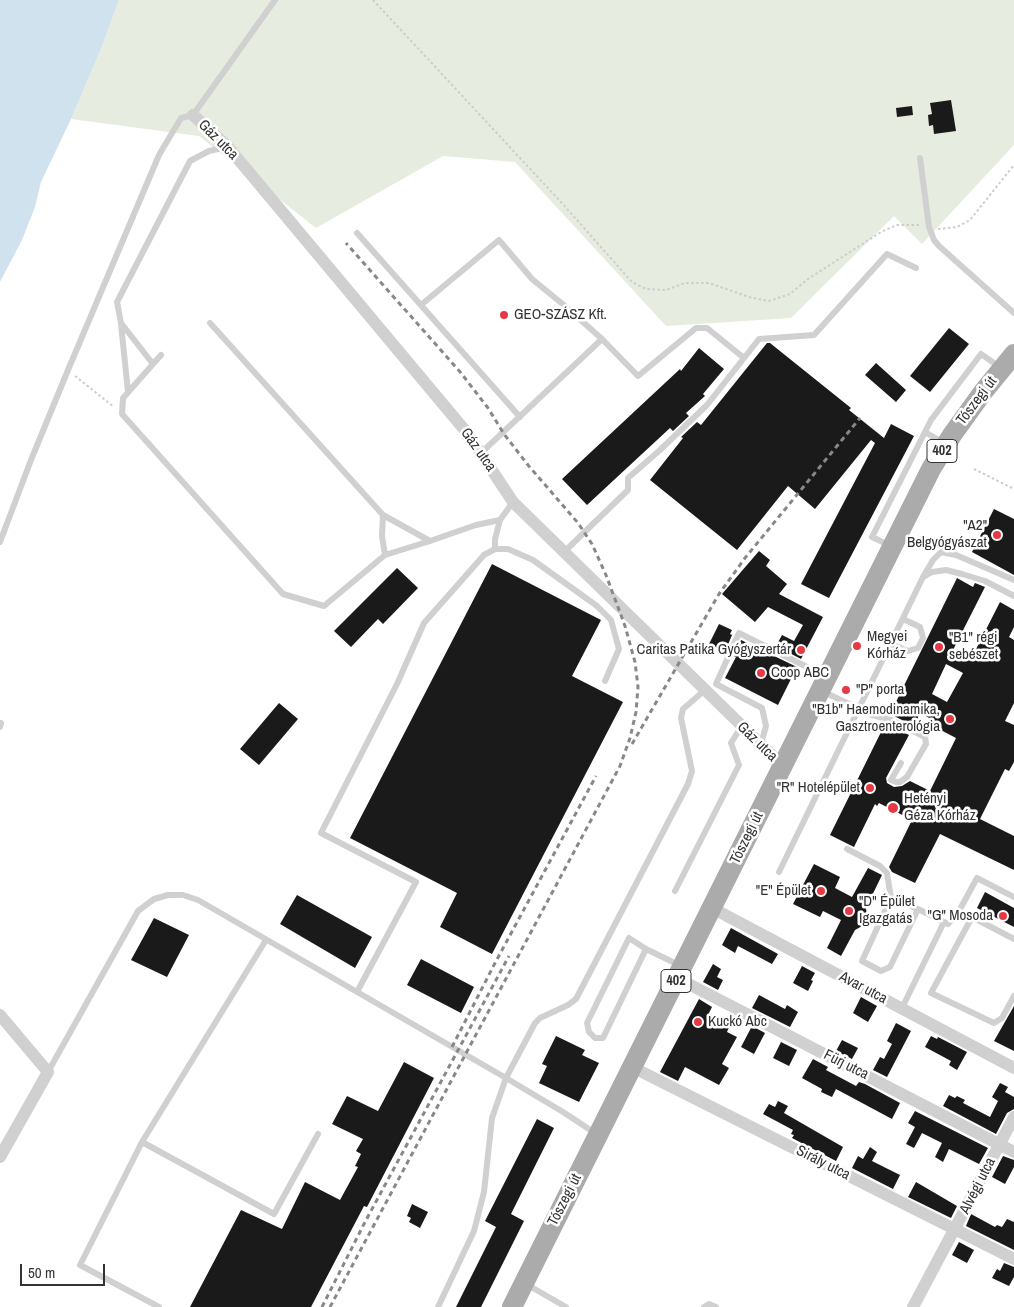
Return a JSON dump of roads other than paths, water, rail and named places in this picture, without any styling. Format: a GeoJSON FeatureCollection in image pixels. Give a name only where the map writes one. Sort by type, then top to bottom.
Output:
{"type":"FeatureCollection","features":[{"type":"Feature","properties":{"kind":"main road","name":"Tószegi út"},"geometry":{"type":"LineString","coordinates":[[512,1307],[931,469],[982,392],[1008,361]]}},
{"type":"Feature","properties":{"kind":"street","name":"Gáz utca"},"geometry":{"type":"LineString","coordinates":[[193,115],[228,146],[468,434],[513,502],[564,552],[711,687],[741,727],[783,766]]}},
{"type":"Feature","properties":{"kind":"street","name":"Avar utca"},"geometry":{"type":"LineString","coordinates":[[712,908],[1014,1068]]}},
{"type":"Feature","properties":{"kind":"street","name":"Fürj utca"},"geometry":{"type":"LineString","coordinates":[[680,973],[1014,1152]]}},
{"type":"Feature","properties":{"kind":"street"},"geometry":{"type":"LineString","coordinates":[[0,1015],[48,1072],[0,1157]]}},
{"type":"Feature","properties":{"kind":"street","name":"Sirály utca"},"geometry":{"type":"LineString","coordinates":[[632,1067],[1014,1259]]}},
{"type":"Feature","properties":{"kind":"street","name":"Alvégi utca"},"geometry":{"type":"LineString","coordinates":[[914,1307],[1014,1117]]}},
{"type":"Feature","properties":{"kind":"lane"},"geometry":{"type":"LineString","coordinates":[[0,542],[31,460],[159,155],[181,118],[193,115],[275,0]]}},
{"type":"Feature","properties":{"kind":"lane"},"geometry":{"type":"LineString","coordinates":[[128,392],[118,302],[190,161],[228,146]]}},
{"type":"Feature","properties":{"kind":"lane"},"geometry":{"type":"LineString","coordinates":[[920,158],[930,227],[934,240],[1014,313]]}},
{"type":"Feature","properties":{"kind":"lane"},"geometry":{"type":"LineString","coordinates":[[357,234],[520,417]]}},
{"type":"Feature","properties":{"kind":"lane"},"geometry":{"type":"LineString","coordinates":[[420,305],[499,240],[532,279],[602,339],[638,376],[696,328],[707,328],[744,358]]}},
{"type":"Feature","properties":{"kind":"lane"},"geometry":{"type":"LineString","coordinates":[[564,552],[628,490],[628,478],[707,405],[759,340],[814,335],[887,254],[916,268]]}},
{"type":"Feature","properties":{"kind":"lane"},"geometry":{"type":"LineString","coordinates":[[120,323],[153,364]]}},
{"type":"Feature","properties":{"kind":"lane"},"geometry":{"type":"LineString","coordinates":[[210,323],[382,515],[430,541]]}},
{"type":"Feature","properties":{"kind":"lane"},"geometry":{"type":"LineString","coordinates":[[481,453],[602,339]]}},
{"type":"Feature","properties":{"kind":"lane"},"geometry":{"type":"LineString","coordinates":[[892,547],[872,537],[931,420],[981,354],[1008,361]]}},
{"type":"Feature","properties":{"kind":"lane"},"geometry":{"type":"LineString","coordinates":[[161,355],[123,398],[122,414],[283,594],[324,606],[385,555],[476,524],[500,520]]}},
{"type":"Feature","properties":{"kind":"lane"},"geometry":{"type":"LineString","coordinates":[[924,432],[946,444]]}},
{"type":"Feature","properties":{"kind":"lane"},"geometry":{"type":"LineString","coordinates":[[496,549],[495,539],[500,520],[513,502]]}},
{"type":"Feature","properties":{"kind":"lane"},"geometry":{"type":"LineString","coordinates":[[382,515],[382,536],[385,555]]}},
{"type":"Feature","properties":{"kind":"lane"},"geometry":{"type":"LineString","coordinates":[[357,992],[416,882],[321,833],[397,684],[424,623],[484,555],[496,549],[508,549],[533,560],[597,606],[611,620],[619,649],[605,681]]}},
{"type":"Feature","properties":{"kind":"lane"},"geometry":{"type":"LineString","coordinates":[[779,872],[933,560],[941,552],[956,555],[1014,580]]}},
{"type":"Feature","properties":{"kind":"lane"},"geometry":{"type":"LineString","coordinates":[[985,581],[990,569]]}},
{"type":"Feature","properties":{"kind":"lane"},"geometry":{"type":"LineString","coordinates":[[923,577],[932,572],[946,570],[985,581],[1014,596]]}},
{"type":"Feature","properties":{"kind":"lane"},"geometry":{"type":"LineString","coordinates":[[891,644],[908,651],[918,648],[923,638],[920,627],[903,618]]}},
{"type":"Feature","properties":{"kind":"lane"},"geometry":{"type":"LineString","coordinates":[[438,1307],[474,1231],[484,1192],[492,1118],[506,1078],[535,1023],[540,1018],[568,1005],[576,999],[688,784],[692,771],[681,718],[683,709],[711,687],[739,633],[824,684],[859,710],[891,720],[925,737],[926,744],[911,771],[907,777],[900,782],[896,782],[892,780],[901,763]]}},
{"type":"Feature","properties":{"kind":"lane"},"geometry":{"type":"LineString","coordinates":[[711,687],[762,708],[766,726],[761,745]]}},
{"type":"Feature","properties":{"kind":"lane"},"geometry":{"type":"LineString","coordinates":[[675,891],[739,765],[731,743],[741,727]]}},
{"type":"Feature","properties":{"kind":"lane"},"geometry":{"type":"LineString","coordinates":[[847,849],[880,866],[887,873],[891,898],[862,961],[882,971],[890,966],[918,909]]}},
{"type":"Feature","properties":{"kind":"lane"},"geometry":{"type":"LineString","coordinates":[[891,898],[948,924],[959,911],[977,878],[1014,897]]}},
{"type":"Feature","properties":{"kind":"lane"},"geometry":{"type":"LineString","coordinates":[[48,1072],[138,911],[154,899],[168,895],[183,895],[198,900],[506,1078],[598,1135]]}},
{"type":"Feature","properties":{"kind":"lane"},"geometry":{"type":"LineString","coordinates":[[959,911],[1014,939]]}},
{"type":"Feature","properties":{"kind":"lane"},"geometry":{"type":"LineString","coordinates":[[972,917],[931,993],[994,1023],[1002,1018],[1014,996]]}},
{"type":"Feature","properties":{"kind":"lane"},"geometry":{"type":"LineString","coordinates":[[902,1008],[944,922]]}},
{"type":"Feature","properties":{"kind":"lane"},"geometry":{"type":"LineString","coordinates":[[646,949],[603,1038],[595,1038],[589,1032],[588,1023],[629,938],[646,949],[680,973]]}},
{"type":"Feature","properties":{"kind":"lane"},"geometry":{"type":"LineString","coordinates":[[158,1307],[80,1265],[142,1142],[266,940]]}},
{"type":"Feature","properties":{"kind":"lane"},"geometry":{"type":"LineString","coordinates":[[142,1142],[274,1214],[318,1134]]}},
{"type":"Feature","properties":{"kind":"lane"},"geometry":{"type":"LineString","coordinates":[[524,1283],[566,1307]]}},
{"type":"Feature","properties":{"kind":"lane"},"geometry":{"type":"LineString","coordinates":[[704,1307],[709,1304],[716,1307]]}},
{"type":"Feature","properties":{"kind":"water"},"geometry":{"type":"Polygon","coordinates":[[[0,0],[119,0],[101,49],[71,119],[41,182],[35,207],[22,240],[0,282],[0,0]]]}},
{"type":"Feature","properties":{"kind":"railway"},"geometry":{"type":"LineString","coordinates":[[330,1307],[620,766],[630,738],[636,712],[638,687],[635,662],[625,626],[592,544],[578,523],[504,434],[488,408],[461,373],[346,243]]}},
{"type":"Feature","properties":{"kind":"railway"},"geometry":{"type":"LineString","coordinates":[[632,744],[719,594],[745,558],[860,418]]}},
{"type":"Feature","properties":{"kind":"railway"},"geometry":{"type":"LineString","coordinates":[[452,1047],[596,776]]}},
{"type":"Feature","properties":{"kind":"railway"},"geometry":{"type":"LineString","coordinates":[[322,1307],[365,1222],[509,956]]}},
{"type":"Feature","properties":{"kind":"place","name":"GEO-SZÁSZ Kft."},"geometry":{"type":"Point","coordinates":[504,315]}},
{"type":"Feature","properties":{"kind":"place","name":"\"A2\" Belgyógyászat"},"geometry":{"type":"Point","coordinates":[997,535]}},
{"type":"Feature","properties":{"kind":"place","name":"Megyei Kórház"},"geometry":{"type":"Point","coordinates":[857,646]}},
{"type":"Feature","properties":{"kind":"place","name":"\"B1\" régi sebészet"},"geometry":{"type":"Point","coordinates":[939,647]}},
{"type":"Feature","properties":{"kind":"place","name":"Caritas Patika Gyógyszertár"},"geometry":{"type":"Point","coordinates":[801,650]}},
{"type":"Feature","properties":{"kind":"place","name":"Coop ABC"},"geometry":{"type":"Point","coordinates":[761,673]}},
{"type":"Feature","properties":{"kind":"place","name":"\"P\" porta"},"geometry":{"type":"Point","coordinates":[846,690]}},
{"type":"Feature","properties":{"kind":"place","name":"\"B1b\" Haemodinamika, Gasztroenterológia"},"geometry":{"type":"Point","coordinates":[950,719]}},
{"type":"Feature","properties":{"kind":"place","name":"\"R\" Hotelépület"},"geometry":{"type":"Point","coordinates":[870,788]}},
{"type":"Feature","properties":{"kind":"place","name":"Hetényi Géza Kórház"},"geometry":{"type":"Point","coordinates":[893,808]}},
{"type":"Feature","properties":{"kind":"place","name":"\"E\" Épület"},"geometry":{"type":"Point","coordinates":[821,891]}},
{"type":"Feature","properties":{"kind":"place","name":"\"D\" Épület Igazgatás"},"geometry":{"type":"Point","coordinates":[849,911]}},
{"type":"Feature","properties":{"kind":"place","name":"\"G\" Mosoda"},"geometry":{"type":"Point","coordinates":[1003,916]}},
{"type":"Feature","properties":{"kind":"place","name":"Kuckó Abc"},"geometry":{"type":"Point","coordinates":[698,1022]}}]}
